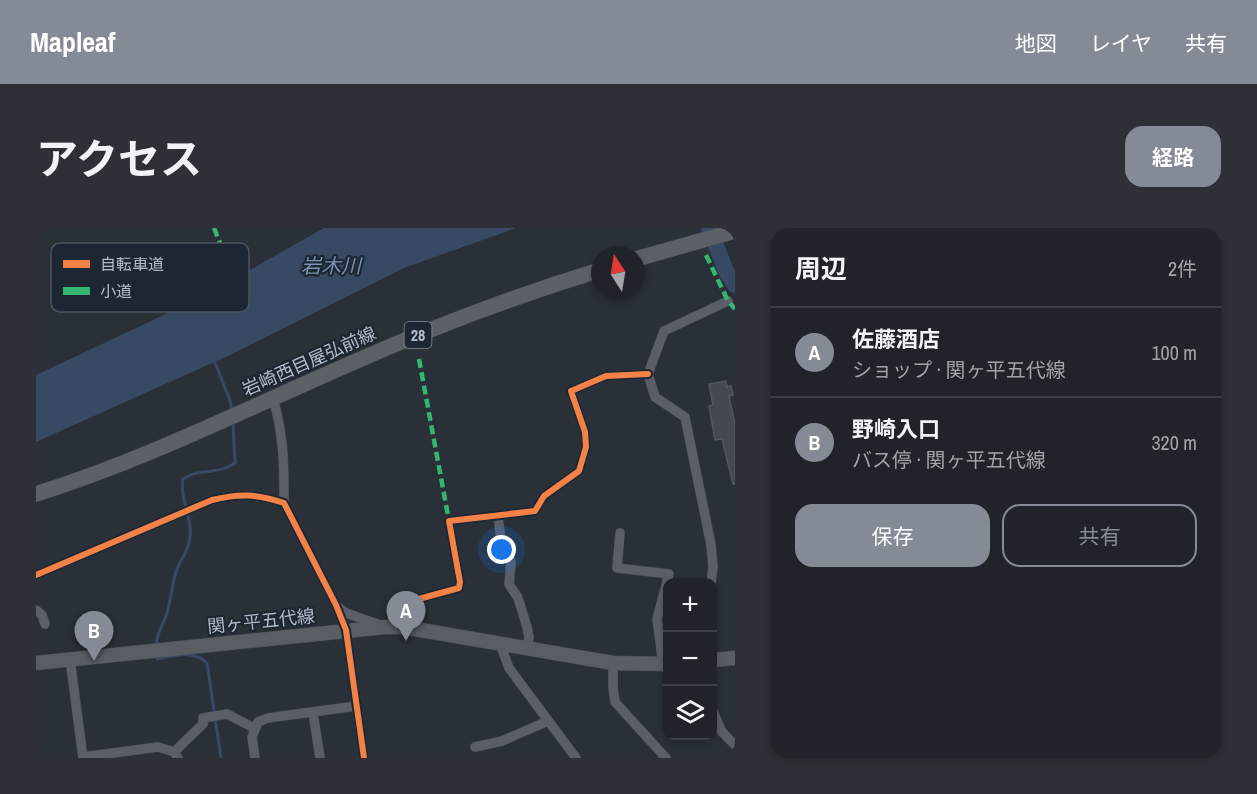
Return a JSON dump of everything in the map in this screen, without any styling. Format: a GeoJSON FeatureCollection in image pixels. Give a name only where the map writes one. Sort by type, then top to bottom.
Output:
{"type":"FeatureCollection","features":[{"type":"Feature","properties":{"kind":"main road"},"geometry":{"type":"LineString","coordinates":[[645,256],[735,231]]}},
{"type":"Feature","properties":{"kind":"main road","name":"岩崎西目屋弘前線"},"geometry":{"type":"LineString","coordinates":[[36,494],[140,456],[362,358],[465,316],[591,273]]}},
{"type":"Feature","properties":{"kind":"main road","name":"関ヶ平五代線"},"geometry":{"type":"LineString","coordinates":[[36,663],[346,630],[403,627],[613,663],[663,664]]}},
{"type":"Feature","properties":{"kind":"main road"},"geometry":{"type":"LineString","coordinates":[[717,660],[735,658]]}},
{"type":"Feature","properties":{"kind":"street"},"geometry":{"type":"LineString","coordinates":[[711,578],[711,545],[685,417],[655,397],[648,374],[664,331],[728,301]]}},
{"type":"Feature","properties":{"kind":"street"},"geometry":{"type":"LineString","coordinates":[[403,627],[404,603],[459,588],[460,582],[449,520],[535,511],[544,496],[579,471],[586,447],[585,432],[571,391],[606,376],[648,374]]}},
{"type":"Feature","properties":{"kind":"street"},"geometry":{"type":"LineString","coordinates":[[273,398],[282,430],[284,503],[336,605],[346,630],[364,758]]}},
{"type":"Feature","properties":{"kind":"street"},"geometry":{"type":"LineString","coordinates":[[36,575],[190,508],[230,495],[247,494],[284,503]]}},
{"type":"Feature","properties":{"kind":"street"},"geometry":{"type":"LineString","coordinates":[[498,516],[501,540],[511,562],[509,584],[518,598],[527,627],[529,637],[527,648]]}},
{"type":"Feature","properties":{"kind":"street"},"geometry":{"type":"LineString","coordinates":[[620,533],[617,568],[669,574],[657,619],[663,653]]}},
{"type":"Feature","properties":{"kind":"street"},"geometry":{"type":"LineString","coordinates":[[336,605],[346,613],[385,627]]}},
{"type":"Feature","properties":{"kind":"street"},"geometry":{"type":"LineString","coordinates":[[36,610],[42,615],[45,624]]}},
{"type":"Feature","properties":{"kind":"street"},"geometry":{"type":"LineString","coordinates":[[500,644],[509,668],[576,758]]}},
{"type":"Feature","properties":{"kind":"street"},"geometry":{"type":"LineString","coordinates":[[70,659],[83,758],[150,753],[165,748],[176,755],[203,724],[203,718],[215,715],[227,714],[254,728]]}},
{"type":"Feature","properties":{"kind":"street"},"geometry":{"type":"LineString","coordinates":[[613,663],[615,702],[666,758]]}},
{"type":"Feature","properties":{"kind":"street"},"geometry":{"type":"LineString","coordinates":[[255,758],[252,737],[258,722],[268,718],[356,706]]}},
{"type":"Feature","properties":{"kind":"street"},"geometry":{"type":"LineString","coordinates":[[313,713],[320,758]]}},
{"type":"Feature","properties":{"kind":"street"},"geometry":{"type":"LineString","coordinates":[[717,720],[722,732],[735,745]]}},
{"type":"Feature","properties":{"kind":"street"},"geometry":{"type":"LineString","coordinates":[[475,747],[502,741],[548,721]]}},
{"type":"Feature","properties":{"kind":"water","name":"岩木川"},"geometry":{"type":"Polygon","coordinates":[[[324,228],[516,228],[404,268],[230,355],[36,442],[36,375],[170,312],[249,312],[249,270],[324,228]]]}},
{"type":"Feature","properties":{"kind":"building"},"geometry":{"type":"Polygon","coordinates":[[[726,381],[727,387],[731,386],[733,395],[729,396],[735,424],[735,484],[733,484],[722,439],[715,440],[709,406],[713,405],[709,384],[726,381]]]}},
{"type":"Feature","properties":{"kind":"waterway"},"geometry":{"type":"LineString","coordinates":[[709,228],[726,271],[735,285]]}},
{"type":"Feature","properties":{"kind":"waterway"},"geometry":{"type":"LineString","coordinates":[[214,360],[231,403],[231,411]]}},
{"type":"Feature","properties":{"kind":"waterway"},"geometry":{"type":"LineString","coordinates":[[156,647],[158,634],[167,613],[176,572],[189,542],[190,527],[183,495],[183,479],[189,475],[222,469],[235,463],[233,423]]}},
{"type":"Feature","properties":{"kind":"waterway"},"geometry":{"type":"LineString","coordinates":[[156,654],[157,659],[177,655],[196,656],[207,663],[221,758]]}},
{"type":"Feature","properties":{"kind":"marked path"},"geometry":{"type":"LineString","coordinates":[[214,228],[220,243]]}},
{"type":"Feature","properties":{"kind":"marked path"},"geometry":{"type":"LineString","coordinates":[[706,255],[728,301],[735,309]]}},
{"type":"Feature","properties":{"kind":"marked path"},"geometry":{"type":"LineString","coordinates":[[419,359],[449,521]]}},
{"type":"Feature","properties":{"kind":"cycle path"},"geometry":{"type":"LineString","coordinates":[[403,627],[404,603],[459,588],[460,582],[449,521],[535,511],[544,496],[579,471],[586,447],[585,432],[571,391],[606,376],[648,374]]}},
{"type":"Feature","properties":{"kind":"cycle path"},"geometry":{"type":"LineString","coordinates":[[36,575],[212,500],[231,496],[248,496],[284,503],[336,605],[346,630],[364,758]]}},
{"type":"Feature","properties":{"kind":"place","name":"佐藤酒店"},"geometry":{"type":"Point","coordinates":[406,641]}},
{"type":"Feature","properties":{"kind":"place","name":"野崎入口"},"geometry":{"type":"Point","coordinates":[94,661]}}]}
